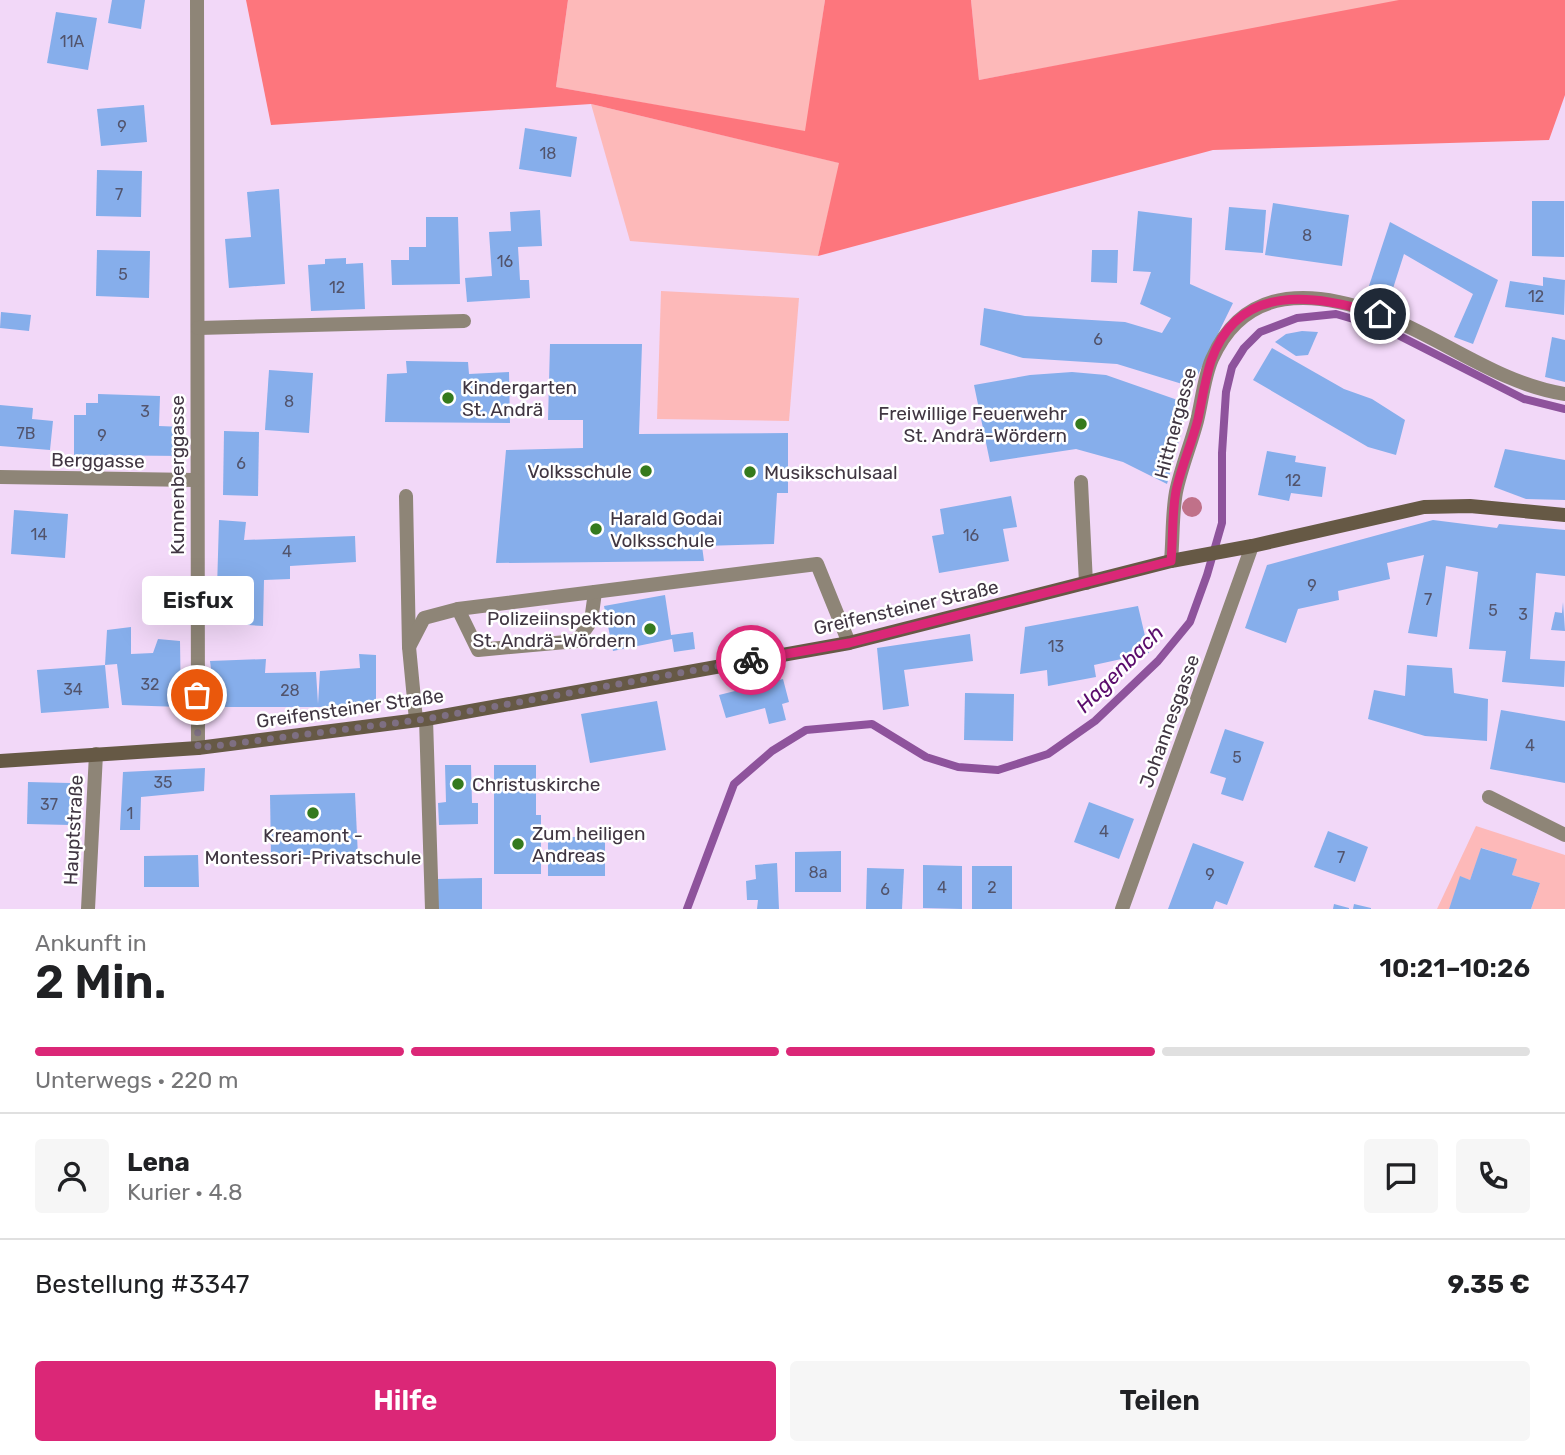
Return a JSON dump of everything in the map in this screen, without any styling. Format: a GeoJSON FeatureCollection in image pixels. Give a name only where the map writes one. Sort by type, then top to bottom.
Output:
{"type":"FeatureCollection","features":[{"type":"Feature","properties":{"kind":"main road","name":"Greifensteiner Straße"},"geometry":{"type":"LineString","coordinates":[[0,761],[198,748],[421,719],[849,643],[1171,561],[1252,547],[1424,507],[1470,506],[1565,515]]}},
{"type":"Feature","properties":{"kind":"street","name":"Kunnenberggasse"},"geometry":{"type":"LineString","coordinates":[[197,0],[198,328],[195,480],[198,748]]}},
{"type":"Feature","properties":{"kind":"street","name":"Hittnergasse"},"geometry":{"type":"LineString","coordinates":[[1171,561],[1176,492],[1212,360],[1226,335],[1243,314],[1269,302],[1297,298],[1324,300],[1380,314],[1525,384],[1565,394]]}},
{"type":"Feature","properties":{"kind":"street"},"geometry":{"type":"LineString","coordinates":[[198,328],[464,321]]}},
{"type":"Feature","properties":{"kind":"street","name":"Berggasse"},"geometry":{"type":"LineString","coordinates":[[0,477],[195,480]]}},
{"type":"Feature","properties":{"kind":"street"},"geometry":{"type":"LineString","coordinates":[[1081,482],[1086,583]]}},
{"type":"Feature","properties":{"kind":"street"},"geometry":{"type":"LineString","coordinates":[[406,496],[408,647],[421,719],[432,909]]}},
{"type":"Feature","properties":{"kind":"street","name":"Johannesgasse"},"geometry":{"type":"LineString","coordinates":[[1122,909],[1252,547]]}},
{"type":"Feature","properties":{"kind":"street"},"geometry":{"type":"LineString","coordinates":[[408,647],[424,618],[458,609],[817,564],[849,643]]}},
{"type":"Feature","properties":{"kind":"street"},"geometry":{"type":"LineString","coordinates":[[458,609],[478,650],[577,641],[591,621],[594,592]]}},
{"type":"Feature","properties":{"kind":"street","name":"Hauptstraße"},"geometry":{"type":"LineString","coordinates":[[89,909],[96,754]]}},
{"type":"Feature","properties":{"kind":"street"},"geometry":{"type":"LineString","coordinates":[[1489,797],[1565,835]]}},
{"type":"Feature","properties":{"kind":"shaded area"},"geometry":{"type":"Polygon","coordinates":[[[246,0],[568,0],[556,87],[805,131],[825,0],[971,0],[979,80],[1399,0],[1565,0],[1565,95],[1549,140],[1213,150],[818,256],[839,163],[591,104],[271,125],[246,0]]]}},
{"type":"Feature","properties":{"kind":"shaded area"},"geometry":{"type":"Polygon","coordinates":[[[568,0],[825,0],[806,132],[556,87],[568,0]]]}},
{"type":"Feature","properties":{"kind":"shaded area"},"geometry":{"type":"Polygon","coordinates":[[[971,0],[1399,0],[1400,2],[979,80],[971,0]]]}},
{"type":"Feature","properties":{"kind":"shaded area"},"geometry":{"type":"Polygon","coordinates":[[[591,104],[840,163],[818,256],[630,241],[591,104]]]}},
{"type":"Feature","properties":{"kind":"shaded area"},"geometry":{"type":"Polygon","coordinates":[[[661,291],[799,298],[789,421],[657,419],[661,291]]]}},
{"type":"Feature","properties":{"kind":"shaded area"},"geometry":{"type":"Polygon","coordinates":[[[1476,826],[1565,855],[1565,909],[1531,909],[1540,883],[1512,875],[1516,859],[1482,848],[1470,880],[1461,877],[1449,909],[1437,909],[1476,826]]]}},
{"type":"Feature","properties":{"kind":"building"},"geometry":{"type":"Polygon","coordinates":[[[112,0],[145,0],[141,29],[108,23],[112,0]]]}},
{"type":"Feature","properties":{"kind":"building"},"geometry":{"type":"Polygon","coordinates":[[[56,12],[97,18],[88,70],[47,63],[56,12]]]}},
{"type":"Feature","properties":{"kind":"building"},"geometry":{"type":"Polygon","coordinates":[[[144,105],[147,142],[101,146],[97,109],[144,105]]]}},
{"type":"Feature","properties":{"kind":"building"},"geometry":{"type":"Polygon","coordinates":[[[525,128],[577,137],[571,177],[519,169],[525,128]]]}},
{"type":"Feature","properties":{"kind":"building"},"geometry":{"type":"Polygon","coordinates":[[[97,170],[142,171],[141,217],[96,216],[97,170]]]}},
{"type":"Feature","properties":{"kind":"building"},"geometry":{"type":"Polygon","coordinates":[[[279,189],[285,284],[229,288],[225,239],[251,237],[247,192],[279,189]]]}},
{"type":"Feature","properties":{"kind":"building"},"geometry":{"type":"Polygon","coordinates":[[[1532,201],[1564,201],[1564,257],[1532,256],[1532,201]]]}},
{"type":"Feature","properties":{"kind":"building"},"geometry":{"type":"Polygon","coordinates":[[[1273,203],[1349,215],[1342,266],[1265,255],[1273,203]]]}},
{"type":"Feature","properties":{"kind":"building"},"geometry":{"type":"Polygon","coordinates":[[[1229,207],[1266,210],[1263,253],[1225,250],[1229,207]]]}},
{"type":"Feature","properties":{"kind":"building"},"geometry":{"type":"Polygon","coordinates":[[[540,210],[542,246],[518,247],[520,280],[529,280],[530,298],[467,302],[465,278],[492,276],[489,232],[511,231],[510,212],[540,210]]]}},
{"type":"Feature","properties":{"kind":"building"},"geometry":{"type":"Polygon","coordinates":[[[1138,211],[1192,218],[1190,284],[1233,303],[1192,387],[1117,364],[1023,358],[980,345],[984,308],[1025,316],[1125,322],[1162,333],[1171,318],[1140,304],[1151,272],[1133,271],[1138,211]]]}},
{"type":"Feature","properties":{"kind":"building"},"geometry":{"type":"Polygon","coordinates":[[[426,217],[458,217],[460,284],[392,285],[391,260],[409,260],[409,247],[426,247],[426,217]]]}},
{"type":"Feature","properties":{"kind":"building"},"geometry":{"type":"Polygon","coordinates":[[[1390,222],[1498,280],[1473,344],[1454,337],[1473,294],[1404,254],[1388,304],[1366,295],[1390,222]]]}},
{"type":"Feature","properties":{"kind":"building"},"geometry":{"type":"Polygon","coordinates":[[[97,250],[150,251],[149,298],[96,296],[97,250]]]}},
{"type":"Feature","properties":{"kind":"building"},"geometry":{"type":"Polygon","coordinates":[[[1092,250],[1118,250],[1117,283],[1091,282],[1092,250]]]}},
{"type":"Feature","properties":{"kind":"building"},"geometry":{"type":"Polygon","coordinates":[[[346,258],[346,264],[363,263],[365,309],[311,311],[308,265],[325,264],[325,259],[346,258]]]}},
{"type":"Feature","properties":{"kind":"building"},"geometry":{"type":"Polygon","coordinates":[[[1543,277],[1565,280],[1564,315],[1505,307],[1510,281],[1543,286],[1543,277]]]}},
{"type":"Feature","properties":{"kind":"building"},"geometry":{"type":"Polygon","coordinates":[[[1,312],[31,315],[29,331],[0,328],[1,312]]]}},
{"type":"Feature","properties":{"kind":"building"},"geometry":{"type":"Polygon","coordinates":[[[1318,332],[1308,355],[1296,356],[1275,342],[1286,334],[1318,332]]]}},
{"type":"Feature","properties":{"kind":"building"},"geometry":{"type":"Polygon","coordinates":[[[1552,337],[1565,340],[1565,382],[1545,377],[1552,337]]]}},
{"type":"Feature","properties":{"kind":"building","name":"Volksschule"},"geometry":{"type":"Polygon","coordinates":[[[550,344],[642,344],[639,434],[788,433],[788,493],[777,493],[774,544],[702,546],[704,561],[496,563],[506,450],[583,448],[583,420],[548,420],[550,344]]]}},
{"type":"Feature","properties":{"kind":"building"},"geometry":{"type":"Polygon","coordinates":[[[1272,348],[1344,389],[1372,399],[1405,420],[1396,455],[1368,447],[1253,380],[1272,348]]]}},
{"type":"Feature","properties":{"kind":"building","name":"Kindergarten St. Andrä"},"geometry":{"type":"Polygon","coordinates":[[[406,361],[468,362],[469,374],[509,372],[510,423],[385,422],[387,374],[407,373],[406,361]]]}},
{"type":"Feature","properties":{"kind":"building"},"geometry":{"type":"Polygon","coordinates":[[[269,370],[313,373],[309,433],[265,430],[269,370]]]}},
{"type":"Feature","properties":{"kind":"building"},"geometry":{"type":"Polygon","coordinates":[[[1072,372],[1106,375],[1189,404],[1167,484],[1123,462],[1076,449],[990,462],[974,385],[1030,375],[1072,372]]]}},
{"type":"Feature","properties":{"kind":"building"},"geometry":{"type":"Polygon","coordinates":[[[98,394],[160,396],[159,426],[184,427],[184,456],[74,455],[74,415],[86,415],[86,403],[98,403],[98,394]]]}},
{"type":"Feature","properties":{"kind":"building"},"geometry":{"type":"Polygon","coordinates":[[[0,405],[33,408],[32,419],[53,421],[50,450],[0,446],[0,405]]]}},
{"type":"Feature","properties":{"kind":"building"},"geometry":{"type":"Polygon","coordinates":[[[224,431],[259,432],[258,496],[223,495],[224,431]]]}},
{"type":"Feature","properties":{"kind":"building"},"geometry":{"type":"Polygon","coordinates":[[[1505,449],[1565,460],[1565,500],[1526,499],[1494,487],[1505,449]]]}},
{"type":"Feature","properties":{"kind":"building"},"geometry":{"type":"Polygon","coordinates":[[[1267,451],[1296,456],[1295,462],[1326,467],[1322,497],[1291,493],[1289,501],[1258,495],[1267,451]]]}},
{"type":"Feature","properties":{"kind":"building"},"geometry":{"type":"Polygon","coordinates":[[[1011,496],[1017,527],[1003,529],[1009,561],[939,573],[932,536],[944,534],[940,509],[1011,496]]]}},
{"type":"Feature","properties":{"kind":"building"},"geometry":{"type":"Polygon","coordinates":[[[14,510],[68,514],[65,558],[11,554],[14,510]]]}},
{"type":"Feature","properties":{"kind":"building"},"geometry":{"type":"Polygon","coordinates":[[[219,520],[246,522],[244,540],[355,536],[356,562],[290,566],[290,579],[264,580],[263,626],[216,623],[219,520]]]}},
{"type":"Feature","properties":{"kind":"building"},"geometry":{"type":"Polygon","coordinates":[[[1433,520],[1497,528],[1499,524],[1565,530],[1565,576],[1536,573],[1530,659],[1565,661],[1564,687],[1502,682],[1506,651],[1469,649],[1478,572],[1446,566],[1437,637],[1408,633],[1424,555],[1387,563],[1390,579],[1338,591],[1339,600],[1298,609],[1286,643],[1245,628],[1267,565],[1433,520]]]}},
{"type":"Feature","properties":{"kind":"building"},"geometry":{"type":"Polygon","coordinates":[[[665,595],[671,635],[693,632],[695,649],[674,652],[672,639],[613,651],[604,606],[665,595]]]}},
{"type":"Feature","properties":{"kind":"building"},"geometry":{"type":"Polygon","coordinates":[[[1563,602],[1565,631],[1551,630],[1555,612],[1562,613],[1563,602]]]}},
{"type":"Feature","properties":{"kind":"building"},"geometry":{"type":"Polygon","coordinates":[[[1138,606],[1149,653],[1094,665],[1096,677],[1048,686],[1047,670],[1020,674],[1025,627],[1138,606]]]}},
{"type":"Feature","properties":{"kind":"building"},"geometry":{"type":"Polygon","coordinates":[[[131,627],[131,654],[153,653],[158,639],[180,641],[181,707],[122,705],[117,664],[105,665],[107,630],[131,627]]]}},
{"type":"Feature","properties":{"kind":"building"},"geometry":{"type":"Polygon","coordinates":[[[970,634],[973,661],[904,670],[909,706],[883,710],[877,648],[970,634]]]}},
{"type":"Feature","properties":{"kind":"building"},"geometry":{"type":"Polygon","coordinates":[[[359,654],[376,655],[376,707],[216,707],[210,661],[266,659],[265,673],[316,672],[318,704],[320,671],[360,668],[359,654]]]}},
{"type":"Feature","properties":{"kind":"building"},"geometry":{"type":"Polygon","coordinates":[[[105,665],[109,708],[41,713],[37,670],[105,665]]]}},
{"type":"Feature","properties":{"kind":"building"},"geometry":{"type":"Polygon","coordinates":[[[1407,665],[1452,668],[1454,693],[1488,699],[1487,741],[1425,736],[1368,719],[1374,690],[1405,696],[1407,665]]]}},
{"type":"Feature","properties":{"kind":"building"},"geometry":{"type":"Polygon","coordinates":[[[783,679],[789,702],[782,704],[786,720],[769,724],[765,708],[726,718],[719,695],[783,679]]]}},
{"type":"Feature","properties":{"kind":"building"},"geometry":{"type":"Polygon","coordinates":[[[965,693],[1014,694],[1013,741],[964,740],[965,693]]]}},
{"type":"Feature","properties":{"kind":"building"},"geometry":{"type":"Polygon","coordinates":[[[657,701],[666,750],[590,763],[581,714],[657,701]]]}},
{"type":"Feature","properties":{"kind":"building"},"geometry":{"type":"Polygon","coordinates":[[[1501,710],[1565,721],[1565,783],[1490,769],[1501,710]]]}},
{"type":"Feature","properties":{"kind":"building"},"geometry":{"type":"Polygon","coordinates":[[[1225,729],[1264,742],[1243,801],[1221,794],[1226,778],[1210,773],[1225,729]]]}},
{"type":"Feature","properties":{"kind":"building","name":"Christuskirche"},"geometry":{"type":"Polygon","coordinates":[[[445,765],[471,765],[472,803],[478,803],[478,824],[439,825],[438,803],[446,802],[445,765]]]}},
{"type":"Feature","properties":{"kind":"building","name":"Zum heiligen Andreas"},"geometry":{"type":"Polygon","coordinates":[[[494,765],[536,765],[536,815],[541,815],[541,874],[494,874],[494,765]]]}},
{"type":"Feature","properties":{"kind":"building"},"geometry":{"type":"Polygon","coordinates":[[[205,768],[204,791],[141,797],[140,830],[120,830],[123,772],[205,768]]]}},
{"type":"Feature","properties":{"kind":"building"},"geometry":{"type":"Polygon","coordinates":[[[28,782],[70,783],[70,825],[27,824],[28,782]]]}},
{"type":"Feature","properties":{"kind":"building","name":"Kreamont - Montessori-Privatschule"},"geometry":{"type":"Polygon","coordinates":[[[355,793],[358,857],[271,855],[270,795],[355,793]]]}},
{"type":"Feature","properties":{"kind":"building"},"geometry":{"type":"Polygon","coordinates":[[[1089,802],[1134,819],[1119,859],[1074,842],[1089,802]]]}},
{"type":"Feature","properties":{"kind":"building"},"geometry":{"type":"Polygon","coordinates":[[[1328,831],[1368,847],[1355,882],[1314,867],[1328,831]]]}},
{"type":"Feature","properties":{"kind":"building"},"geometry":{"type":"Polygon","coordinates":[[[548,837],[605,837],[605,876],[548,876],[548,837]]]}},
{"type":"Feature","properties":{"kind":"building"},"geometry":{"type":"Polygon","coordinates":[[[1193,843],[1244,862],[1227,905],[1216,901],[1213,909],[1168,909],[1193,843]]]}},
{"type":"Feature","properties":{"kind":"building"},"geometry":{"type":"Polygon","coordinates":[[[1481,848],[1517,859],[1512,875],[1540,883],[1531,909],[1449,909],[1460,876],[1470,880],[1481,848]]]}},
{"type":"Feature","properties":{"kind":"building"},"geometry":{"type":"Polygon","coordinates":[[[841,851],[841,892],[795,892],[795,852],[841,851]]]}},
{"type":"Feature","properties":{"kind":"building"},"geometry":{"type":"Polygon","coordinates":[[[198,855],[199,887],[144,887],[144,856],[198,855]]]}},
{"type":"Feature","properties":{"kind":"building"},"geometry":{"type":"Polygon","coordinates":[[[777,863],[779,909],[757,909],[758,900],[747,900],[746,881],[756,879],[755,865],[777,863]]]}},
{"type":"Feature","properties":{"kind":"building"},"geometry":{"type":"Polygon","coordinates":[[[923,865],[962,866],[962,909],[923,908],[923,865]]]}},
{"type":"Feature","properties":{"kind":"building"},"geometry":{"type":"Polygon","coordinates":[[[972,866],[1012,866],[1012,909],[972,909],[972,866]]]}},
{"type":"Feature","properties":{"kind":"building"},"geometry":{"type":"Polygon","coordinates":[[[867,868],[904,869],[902,909],[866,909],[867,868]]]}},
{"type":"Feature","properties":{"kind":"building"},"geometry":{"type":"Polygon","coordinates":[[[482,878],[482,909],[437,909],[437,879],[482,878]]]}},
{"type":"Feature","properties":{"kind":"building"},"geometry":{"type":"Polygon","coordinates":[[[1334,904],[1349,908],[1349,909],[1333,909],[1334,904]]]}},
{"type":"Feature","properties":{"kind":"building"},"geometry":{"type":"Polygon","coordinates":[[[1354,904],[1371,908],[1371,909],[1353,909],[1354,904]]]}},
{"type":"Feature","properties":{"kind":"waterway","name":"Hagenbach"},"geometry":{"type":"LineString","coordinates":[[687,909],[734,784],[772,751],[806,730],[872,724],[926,757],[958,767],[998,770],[1048,754],[1095,721],[1158,661],[1190,622],[1207,575],[1222,523],[1222,453],[1226,392],[1232,367],[1244,348],[1260,332],[1297,318],[1336,314],[1384,328],[1524,399],[1565,409]]}},
{"type":"Feature","properties":{"kind":"way so far"},"geometry":{"type":"LineString","coordinates":[[197,695],[198,748],[426,719],[751,660]]}},
{"type":"Feature","properties":{"kind":"place","name":"Kindergarten St. Andrä"},"geometry":{"type":"Point","coordinates":[448,398]}},
{"type":"Feature","properties":{"kind":"place","name":"Freiwillige Feuerwehr St. Andrä-Wördern"},"geometry":{"type":"Point","coordinates":[1081,424]}},
{"type":"Feature","properties":{"kind":"place","name":"Volksschule"},"geometry":{"type":"Point","coordinates":[646,471]}},
{"type":"Feature","properties":{"kind":"place","name":"Musikschulsaal"},"geometry":{"type":"Point","coordinates":[750,472]}},
{"type":"Feature","properties":{"kind":"place","name":"Harald Godai Volksschule"},"geometry":{"type":"Point","coordinates":[596,529]}},
{"type":"Feature","properties":{"kind":"place","name":"Polizeiinspektion St. Andrä-Wördern"},"geometry":{"type":"Point","coordinates":[650,629]}},
{"type":"Feature","properties":{"kind":"place","name":"Eisfux"},"geometry":{"type":"Point","coordinates":[197,695]}},
{"type":"Feature","properties":{"kind":"place","name":"Christuskirche"},"geometry":{"type":"Point","coordinates":[458,784]}},
{"type":"Feature","properties":{"kind":"place","name":"Kreamont - Montessori-Privatschule"},"geometry":{"type":"Point","coordinates":[313,813]}},
{"type":"Feature","properties":{"kind":"place","name":"Zum heiligen Andreas"},"geometry":{"type":"Point","coordinates":[518,844]}},
{"type":"Feature","properties":{"kind":"route"},"geometry":{"type":"LineString","coordinates":[[751,660],[849,643],[1171,561],[1176,492],[1212,360],[1226,335],[1243,314],[1269,302],[1297,298],[1337,302],[1380,314]]}}]}
